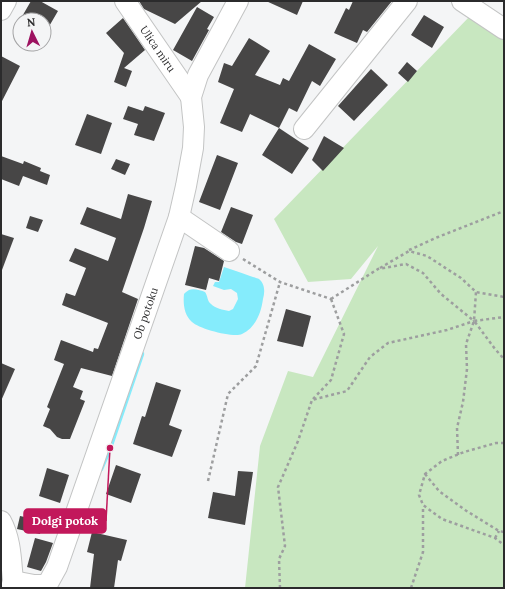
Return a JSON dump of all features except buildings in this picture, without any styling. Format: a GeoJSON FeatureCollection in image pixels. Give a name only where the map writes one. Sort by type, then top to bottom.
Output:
{"type":"FeatureCollection","features":[{"type":"Feature","properties":{"kind":"street"},"geometry":{"type":"LineString","coordinates":[[1,10],[6,1]]}},
{"type":"Feature","properties":{"kind":"street","name":"Ulica miru"},"geometry":{"type":"LineString","coordinates":[[125,1],[191,97]]}},
{"type":"Feature","properties":{"kind":"street","name":"Ob potoku"},"geometry":{"type":"LineString","coordinates":[[12,585],[51,587],[179,217],[193,148],[194,127],[191,97],[198,75],[238,1]]}},
{"type":"Feature","properties":{"kind":"street"},"geometry":{"type":"LineString","coordinates":[[304,128],[407,1]]}},
{"type":"Feature","properties":{"kind":"street"},"geometry":{"type":"LineString","coordinates":[[462,1],[504,29]]}},
{"type":"Feature","properties":{"kind":"street"},"geometry":{"type":"LineString","coordinates":[[179,217],[229,251]]}},
{"type":"Feature","properties":{"kind":"street"},"geometry":{"type":"LineString","coordinates":[[1,521],[10,544],[12,585]]}},
{"type":"Feature","properties":{"kind":"path"},"geometry":{"type":"LineString","coordinates":[[331,299],[408,251],[438,237],[504,212]]}},
{"type":"Feature","properties":{"kind":"path"},"geometry":{"type":"LineString","coordinates":[[229,251],[280,282],[331,299]]}},
{"type":"Feature","properties":{"kind":"path"},"geometry":{"type":"LineString","coordinates":[[408,251],[427,256],[461,278],[476,292],[504,297]]}},
{"type":"Feature","properties":{"kind":"path"},"geometry":{"type":"LineString","coordinates":[[378,269],[406,264],[422,273],[441,294],[474,321],[504,359]]}},
{"type":"Feature","properties":{"kind":"path"},"geometry":{"type":"LineString","coordinates":[[208,480],[228,394],[256,366],[280,282]]}},
{"type":"Feature","properties":{"kind":"path"},"geometry":{"type":"LineString","coordinates":[[458,455],[457,428],[463,402],[467,369],[466,344],[474,321],[476,292]]}},
{"type":"Feature","properties":{"kind":"path"},"geometry":{"type":"LineString","coordinates":[[280,588],[279,559],[285,546],[278,486],[298,441],[312,400],[331,380],[344,334],[331,299]]}},
{"type":"Feature","properties":{"kind":"path"},"geometry":{"type":"LineString","coordinates":[[312,400],[347,391],[370,357],[388,344],[447,330],[474,321],[504,317]]}},
{"type":"Feature","properties":{"kind":"path"},"geometry":{"type":"LineString","coordinates":[[411,588],[423,552],[423,505],[419,495],[425,474],[442,461],[496,443],[504,443]]}},
{"type":"Feature","properties":{"kind":"path"},"geometry":{"type":"LineString","coordinates":[[425,474],[439,491],[465,510],[499,531],[504,532]]}},
{"type":"Feature","properties":{"kind":"path"},"geometry":{"type":"LineString","coordinates":[[423,505],[442,519],[495,538],[504,546]]}},
{"type":"Feature","properties":{"kind":"path"},"geometry":{"type":"LineString","coordinates":[[495,538],[499,531]]}},
{"type":"Feature","properties":{"kind":"green space"},"geometry":{"type":"Polygon","coordinates":[[[470,16],[504,39],[504,588],[245,588],[260,446],[288,371],[313,377],[378,246],[351,279],[308,282],[274,219],[470,16]]]}},
{"type":"Feature","properties":{"kind":"water"},"geometry":{"type":"Polygon","coordinates":[[[224,267],[259,279],[264,288],[262,304],[257,319],[251,328],[238,335],[225,334],[196,325],[189,319],[185,309],[184,294],[193,289],[205,292],[211,304],[215,307],[229,311],[233,309],[238,299],[237,293],[231,289],[224,290],[213,286],[215,282],[219,282],[224,267]]]}},
{"type":"Feature","properties":{"kind":"waterway"},"geometry":{"type":"LineString","coordinates":[[101,469],[110,448],[142,354]]}},
{"type":"Feature","properties":{"kind":"place","name":"Dolgi potok"},"geometry":{"type":"Point","coordinates":[110,448]}}]}
